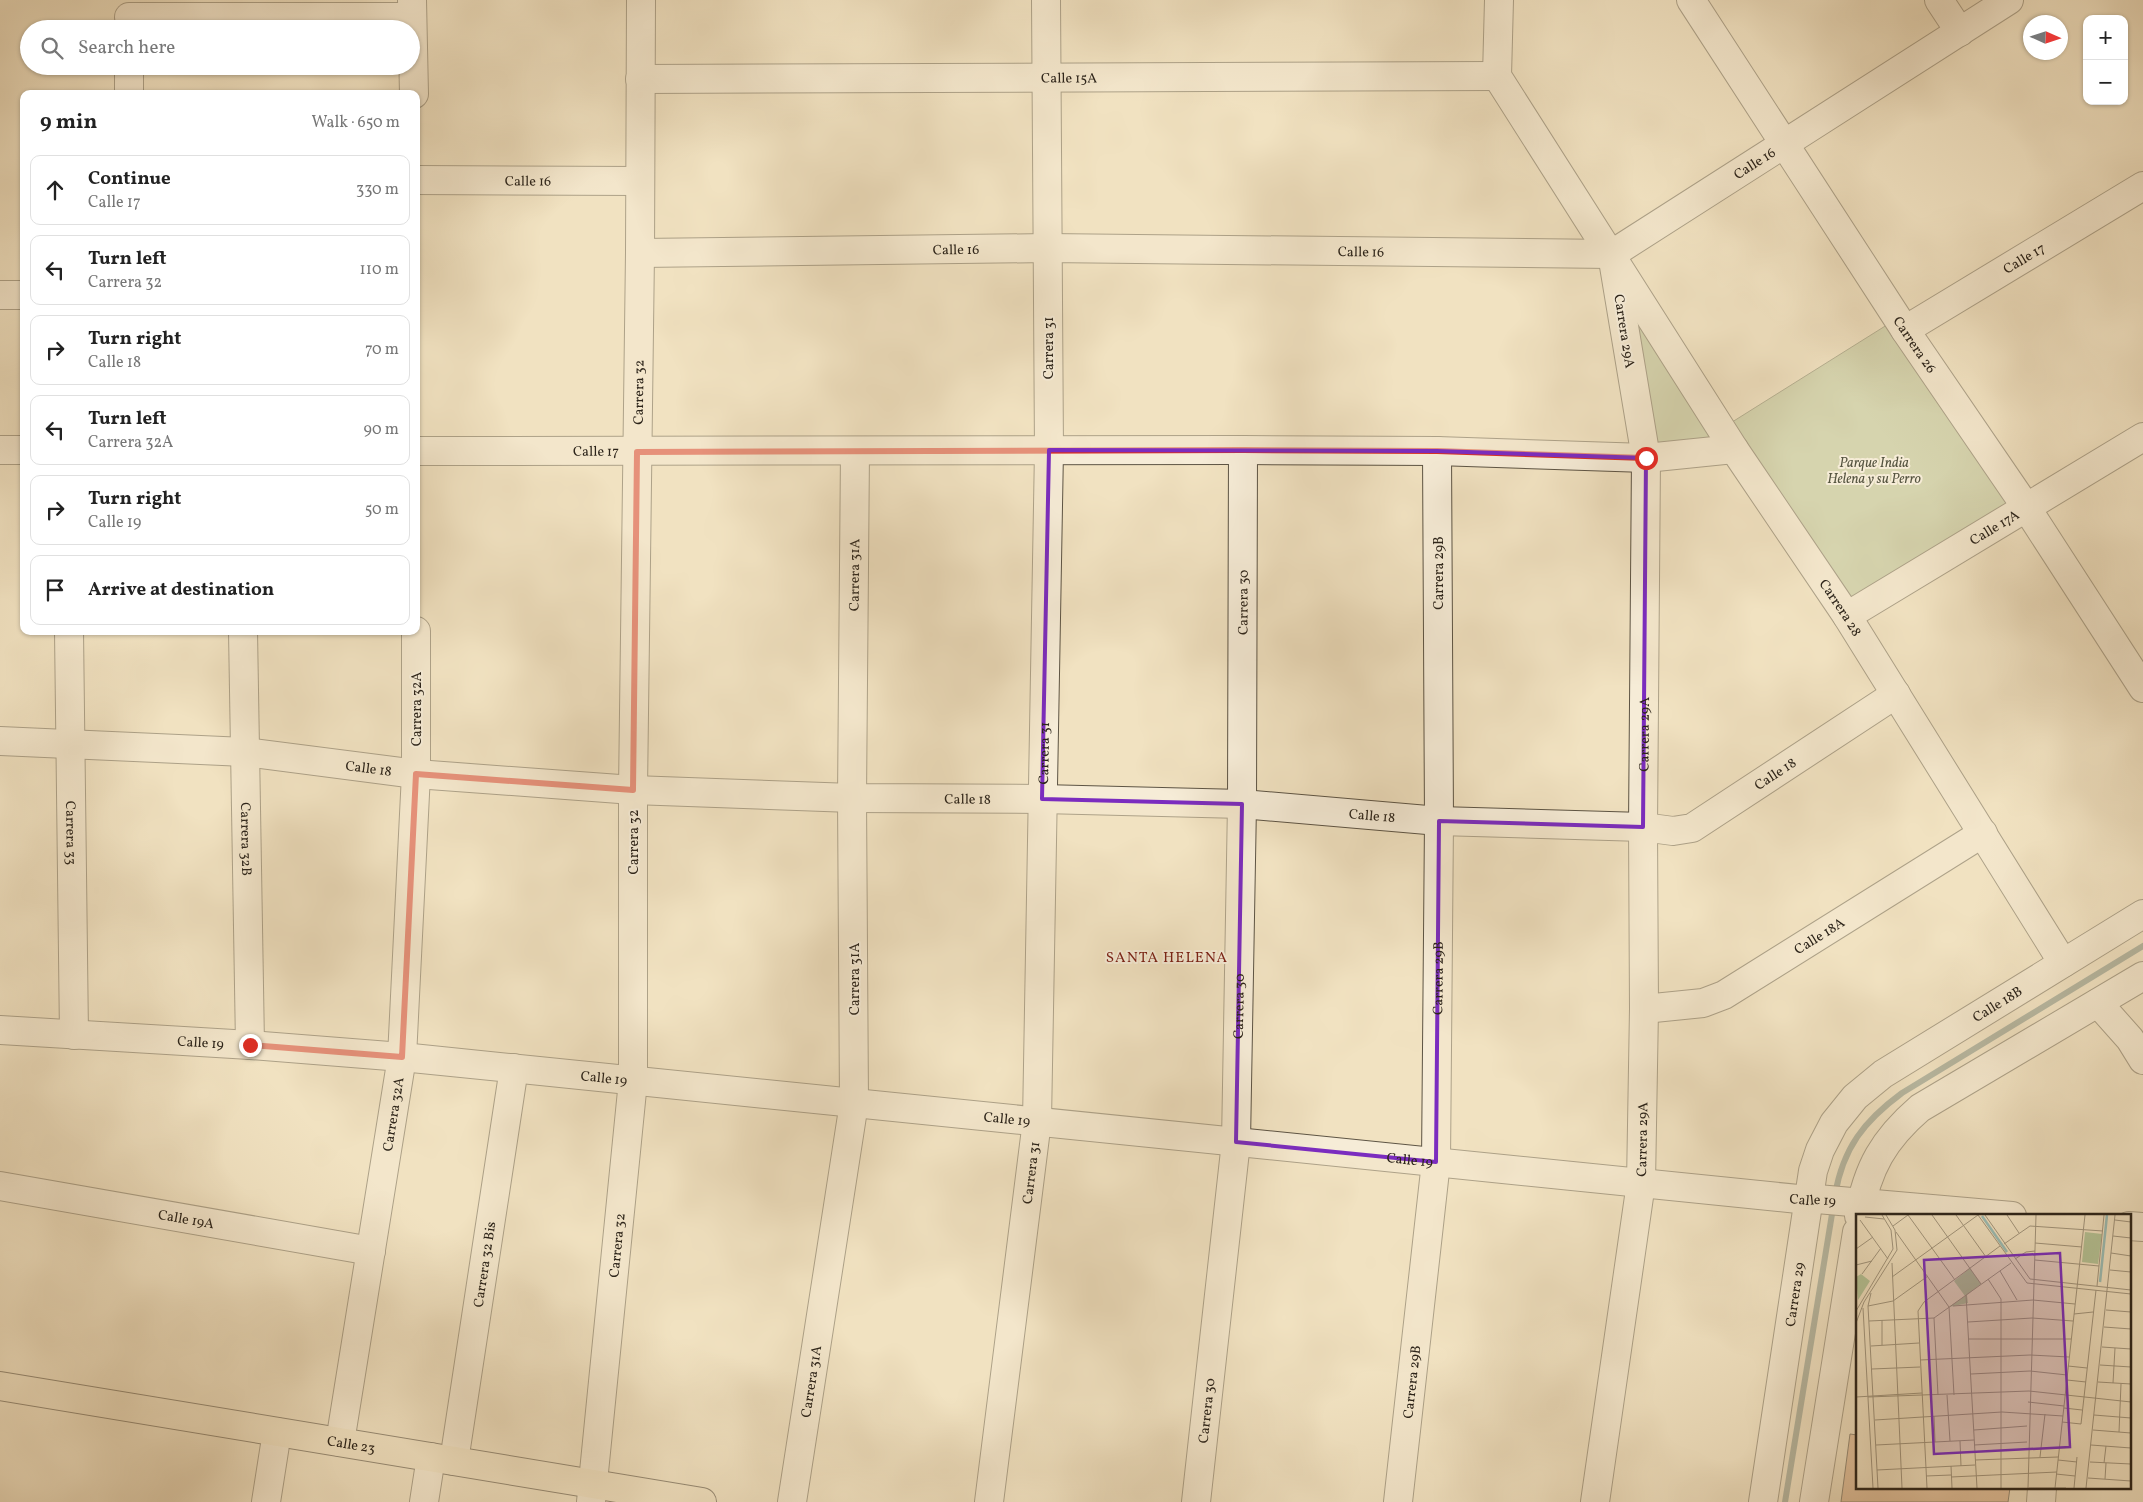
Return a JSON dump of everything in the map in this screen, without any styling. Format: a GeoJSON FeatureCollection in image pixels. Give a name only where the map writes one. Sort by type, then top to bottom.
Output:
{"type":"FeatureCollection","features":[{"type":"Feature","properties":{"kind":"main road","name":"Calle 23"},"geometry":{"type":"LineString","coordinates":[[0,1386],[442,1459],[592,1493],[702,1502]]}},
{"type":"Feature","properties":{"kind":"street","name":"Carrera 32"},"geometry":{"type":"LineString","coordinates":[[592,1493],[633,1081],[633,790],[640,253],[641,0]]}},
{"type":"Feature","properties":{"kind":"street","name":"Carrera 31"},"geometry":{"type":"LineString","coordinates":[[989,1502],[1037,1122],[1049,450],[1046,0]]}},
{"type":"Feature","properties":{"kind":"street"},"geometry":{"type":"LineString","coordinates":[[1497,76],[1499,0]]}},
{"type":"Feature","properties":{"kind":"street","name":"Carrera 26"},"geometry":{"type":"LineString","coordinates":[[1691,0],[1905,330],[2026,507],[2143,688]]}},
{"type":"Feature","properties":{"kind":"street"},"geometry":{"type":"LineString","coordinates":[[1939,0],[1960,32]]}},
{"type":"Feature","properties":{"kind":"street","name":"Calle 16"},"geometry":{"type":"LineString","coordinates":[[640,253],[1047,248],[1612,254],[2009,0]]}},
{"type":"Feature","properties":{"kind":"street"},"geometry":{"type":"LineString","coordinates":[[129,15],[412,9]]}},
{"type":"Feature","properties":{"kind":"street"},"geometry":{"type":"LineString","coordinates":[[129,75],[129,90]]}},
{"type":"Feature","properties":{"kind":"street"},"geometry":{"type":"LineString","coordinates":[[414,75],[414,90]]}},
{"type":"Feature","properties":{"kind":"street","name":"Calle 15A"},"geometry":{"type":"LineString","coordinates":[[640,80],[1497,76]]}},
{"type":"Feature","properties":{"kind":"street","name":"Carrera 29A"},"geometry":{"type":"LineString","coordinates":[[1497,76],[1612,254],[1646,458],[1643,827],[1644,1009],[1641,1183],[1595,1502]]}},
{"type":"Feature","properties":{"kind":"street","name":"Calle 16"},"geometry":{"type":"LineString","coordinates":[[420,180],[640,181]]}},
{"type":"Feature","properties":{"kind":"street","name":"Calle 17"},"geometry":{"type":"LineString","coordinates":[[1905,330],[2143,186]]}},
{"type":"Feature","properties":{"kind":"street","name":"Carrera 28"},"geometry":{"type":"LineString","coordinates":[[1612,254],[1734,449],[1847,616],[2063,963]]}},
{"type":"Feature","properties":{"kind":"street"},"geometry":{"type":"LineString","coordinates":[[0,295],[20,296]]}},
{"type":"Feature","properties":{"kind":"street","name":"Calle 17A"},"geometry":{"type":"LineString","coordinates":[[1847,616],[2143,437]]}},
{"type":"Feature","properties":{"kind":"street","name":"Calle 17"},"geometry":{"type":"LineString","coordinates":[[420,451],[1437,451],[1646,458],[1734,449]]}},
{"type":"Feature","properties":{"kind":"street"},"geometry":{"type":"LineString","coordinates":[[0,450],[20,450]]}},
{"type":"Feature","properties":{"kind":"street","name":"Carrera 30"},"geometry":{"type":"LineString","coordinates":[[1196,1502],[1236,1142],[1242,804],[1243,450]]}},
{"type":"Feature","properties":{"kind":"street","name":"Carrera 31A"},"geometry":{"type":"LineString","coordinates":[[792,1502],[854,1103],[852,798],[855,451]]}},
{"type":"Feature","properties":{"kind":"street","name":"Carrera 29B"},"geometry":{"type":"LineString","coordinates":[[1398,1502],[1436,1162],[1439,821],[1437,451]]}},
{"type":"Feature","properties":{"kind":"street","name":"Carrera 33"},"geometry":{"type":"LineString","coordinates":[[69,635],[74,1035]]}},
{"type":"Feature","properties":{"kind":"street","name":"Carrera 32B"},"geometry":{"type":"LineString","coordinates":[[243,635],[250,1045]]}},
{"type":"Feature","properties":{"kind":"street","name":"Carrera 32A"},"geometry":{"type":"LineString","coordinates":[[340,1442],[402,1057],[416,774],[416,635]]}},
{"type":"Feature","properties":{"kind":"street","name":"Calle 18"},"geometry":{"type":"LineString","coordinates":[[0,740],[245,752],[416,774],[633,790],[852,798],[1042,799],[1242,804],[1439,821],[1643,827],[1673,831],[1692,828],[1896,694]]}},
{"type":"Feature","properties":{"kind":"street","name":"Calle 18A"},"geometry":{"type":"LineString","coordinates":[[1644,1009],[1703,1003],[1724,995],[1983,833]]}},
{"type":"Feature","properties":{"kind":"street","name":"Calle 18B"},"geometry":{"type":"LineString","coordinates":[[1855,1097],[1884,1074],[2143,914]]}},
{"type":"Feature","properties":{"kind":"street"},"geometry":{"type":"LineString","coordinates":[[1856,1207],[1875,1161],[1889,1138],[1901,1124],[1920,1108],[2143,976]]}},
{"type":"Feature","properties":{"kind":"street"},"geometry":{"type":"LineString","coordinates":[[2098,1002],[2130,1039],[2143,1060]]}},
{"type":"Feature","properties":{"kind":"street","name":"Calle 19"},"geometry":{"type":"LineString","coordinates":[[0,1030],[250,1045],[402,1057],[1812,1200],[1856,1207],[1977,1214]]}},
{"type":"Feature","properties":{"kind":"street","name":"Carrera 32 Bis"},"geometry":{"type":"LineString","coordinates":[[424,1502],[442,1459],[514,1068]]}},
{"type":"Feature","properties":{"kind":"street","name":"Carrera 29"},"geometry":{"type":"LineString","coordinates":[[1763,1502],[1820,1150],[1834,1123],[1855,1097]]}},
{"type":"Feature","properties":{"kind":"street","name":"Calle 19A"},"geometry":{"type":"LineString","coordinates":[[0,1186],[372,1251]]}},
{"type":"Feature","properties":{"kind":"street"},"geometry":{"type":"LineString","coordinates":[[2130,1226],[2143,1227]]}},
{"type":"Feature","properties":{"kind":"street"},"geometry":{"type":"LineString","coordinates":[[1814,1502],[1856,1238]]}},
{"type":"Feature","properties":{"kind":"street"},"geometry":{"type":"LineString","coordinates":[[266,1502],[277,1432]]}},
{"type":"Feature","properties":{"kind":"highlighted area"},"geometry":{"type":"Polygon","coordinates":[[[1049,450],[1437,451],[1646,458],[1643,827],[1439,821],[1436,1162],[1236,1142],[1242,804],[1042,799],[1049,450]]]}},
{"type":"Feature","properties":{"kind":"green space","name":"Parque India Helena y su Perro"},"geometry":{"type":"Polygon","coordinates":[[[1612,254],[1721,429],[1898,318],[2026,507],[1847,616],[1734,449],[1646,458],[1612,254]]]}},
{"type":"Feature","properties":{"kind":"building"},"geometry":{"type":"Polygon","coordinates":[[[1850,1434],[1856,1435],[1856,1490],[2010,1490],[2008,1502],[1841,1502],[1850,1434]]]}},
{"type":"Feature","properties":{"kind":"waterway"},"geometry":{"type":"LineString","coordinates":[[1835,1195],[1844,1163],[1857,1137],[1866,1125],[1889,1103],[1902,1093],[2143,946]]}},
{"type":"Feature","properties":{"kind":"waterway"},"geometry":{"type":"LineString","coordinates":[[1785,1502],[1833,1208]]}},
{"type":"Feature","properties":{"kind":"district","name":"SANTA HELENA"},"geometry":{"type":"Point","coordinates":[1167,957]}},
{"type":"Feature","properties":{"kind":"route"},"geometry":{"type":"LineString","coordinates":[[250,1045],[402,1057],[416,774],[633,790],[637,452],[1437,451],[1646,458]]}}]}
